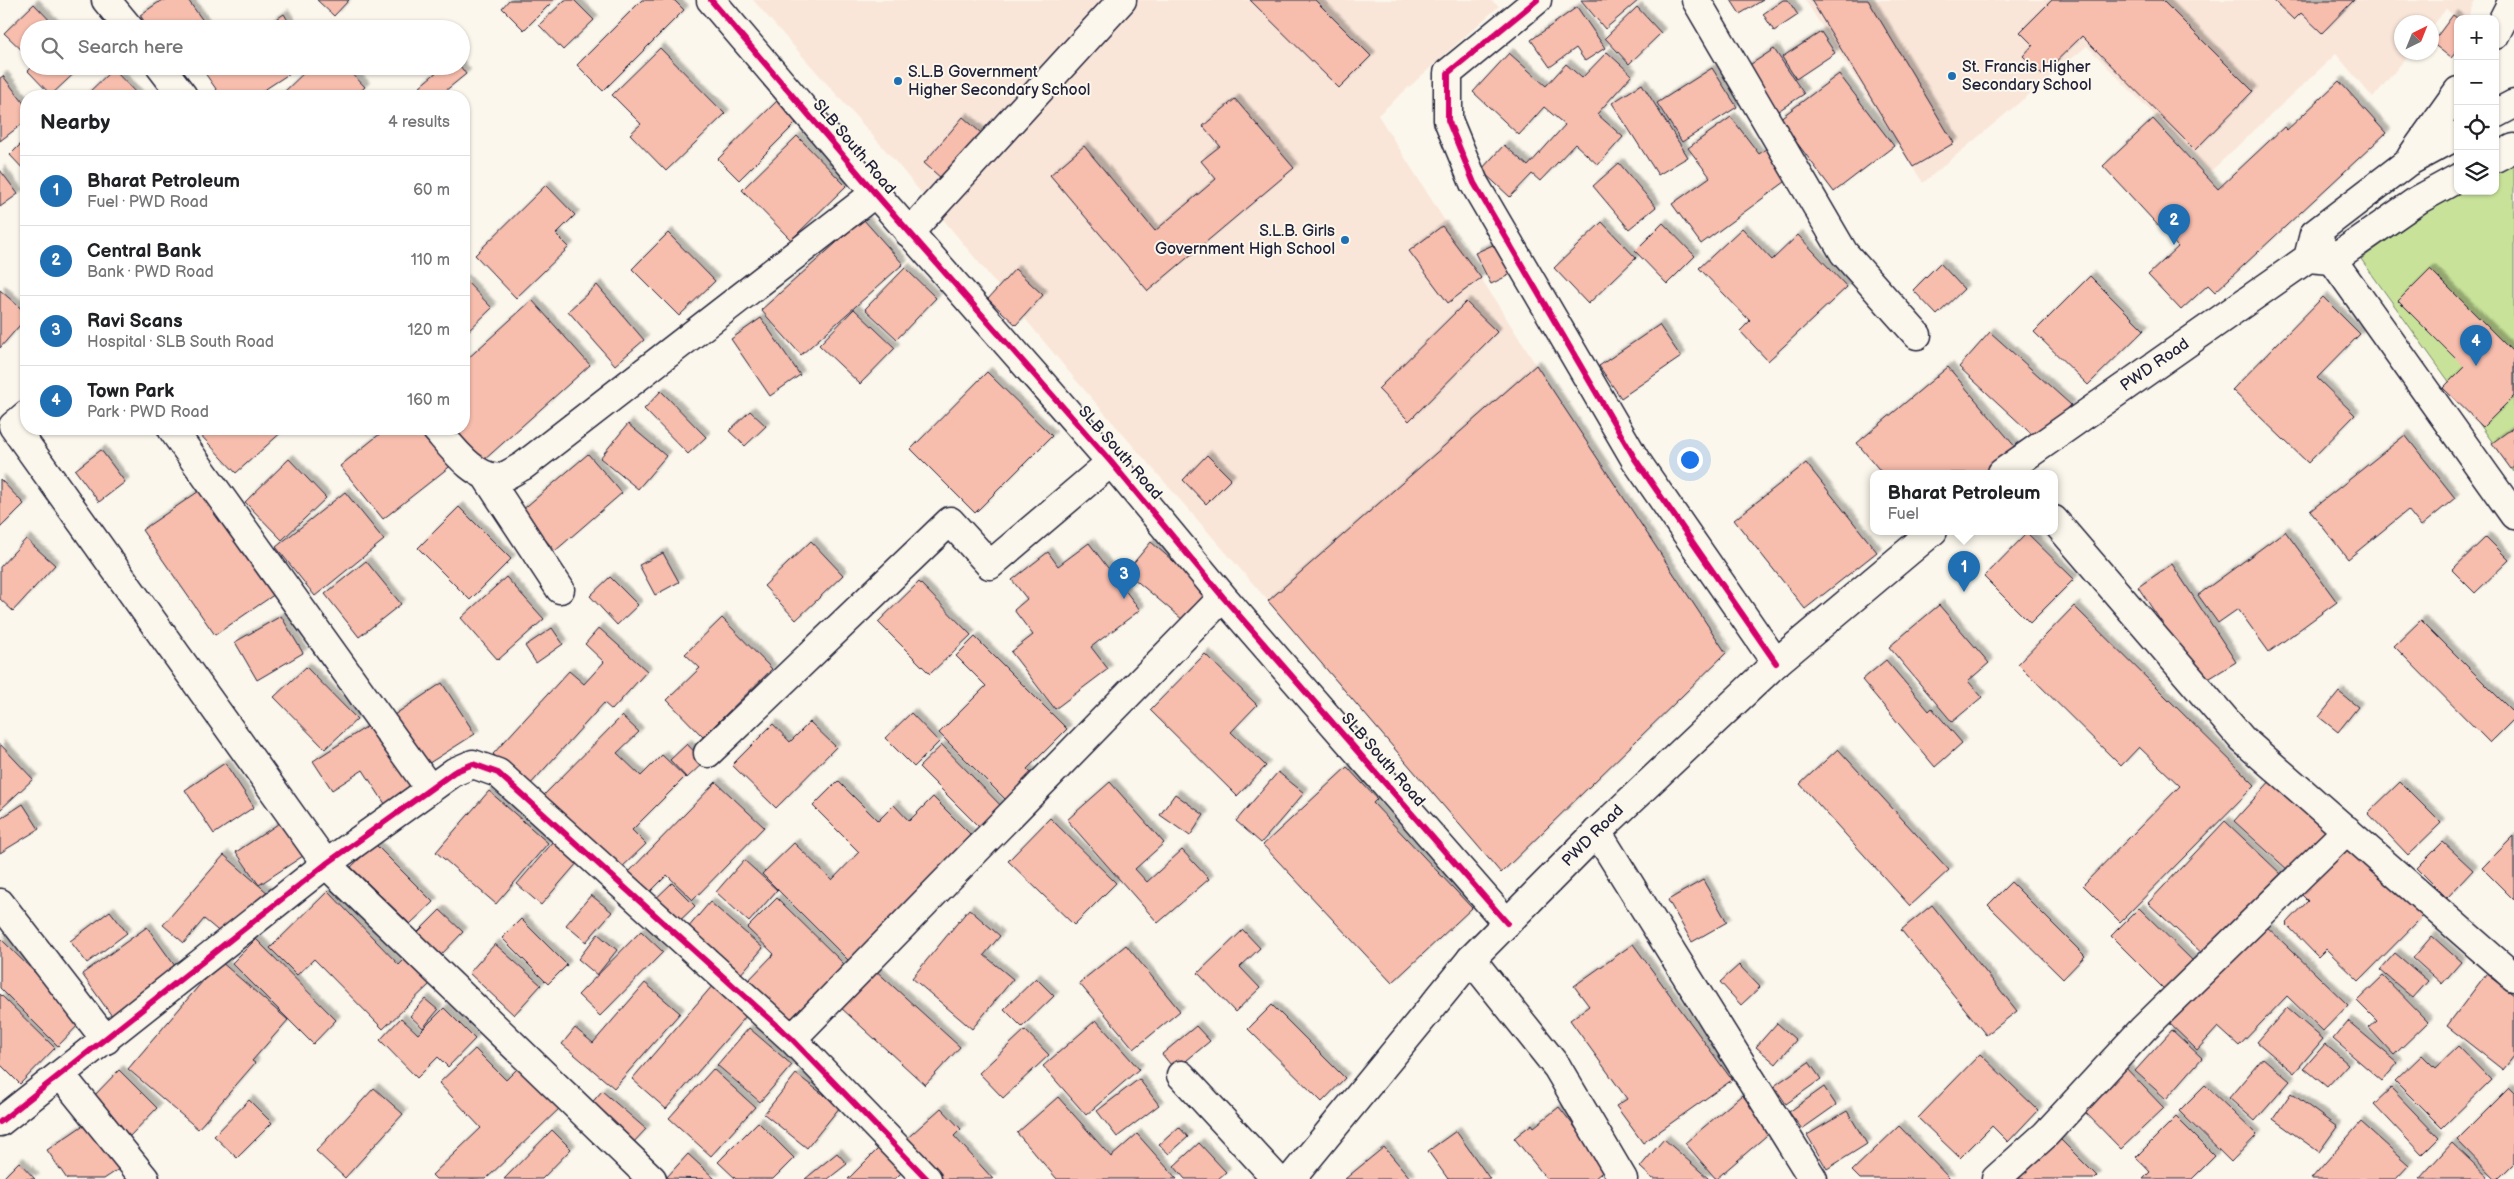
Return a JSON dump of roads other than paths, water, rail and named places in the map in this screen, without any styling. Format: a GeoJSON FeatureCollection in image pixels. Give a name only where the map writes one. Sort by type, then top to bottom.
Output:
{"type":"FeatureCollection","features":[{"type":"Feature","properties":{"kind":"street"},"geometry":{"type":"LineString","coordinates":[[106,0],[123,20]]}},
{"type":"Feature","properties":{"kind":"street","name":"SLB South Road"},"geometry":{"type":"LineString","coordinates":[[711,0],[875,194],[1111,462],[1223,597],[1507,923]]}},
{"type":"Feature","properties":{"kind":"street"},"geometry":{"type":"LineString","coordinates":[[909,233],[1122,0]]}},
{"type":"Feature","properties":{"kind":"street"},"geometry":{"type":"LineString","coordinates":[[1537,0],[1448,73],[1448,120],[1474,183],[1636,459],[1776,662]]}},
{"type":"Feature","properties":{"kind":"street"},"geometry":{"type":"LineString","coordinates":[[1696,0],[1844,253],[1917,335]]}},
{"type":"Feature","properties":{"kind":"street"},"geometry":{"type":"LineString","coordinates":[[2499,27],[2513,0]]}},
{"type":"Feature","properties":{"kind":"street"},"geometry":{"type":"LineString","coordinates":[[167,75],[178,90]]}},
{"type":"Feature","properties":{"kind":"street"},"geometry":{"type":"LineString","coordinates":[[2408,162],[2454,97]]}},
{"type":"Feature","properties":{"kind":"street"},"geometry":{"type":"LineString","coordinates":[[2499,112],[2514,104]]}},
{"type":"Feature","properties":{"kind":"street","name":"PWD Road"},"geometry":{"type":"LineString","coordinates":[[2318,251],[2408,162],[2454,136]]}},
{"type":"Feature","properties":{"kind":"street"},"geometry":{"type":"LineString","coordinates":[[2499,156],[2514,148]]}},
{"type":"Feature","properties":{"kind":"street","name":"PWD Road"},"geometry":{"type":"LineString","coordinates":[[2009,470],[2318,251],[2454,180]]}},
{"type":"Feature","properties":{"kind":"street"},"geometry":{"type":"LineString","coordinates":[[485,475],[501,477],[523,466],[875,194]]}},
{"type":"Feature","properties":{"kind":"street"},"geometry":{"type":"LineString","coordinates":[[2318,251],[2514,515]]}},
{"type":"Feature","properties":{"kind":"street"},"geometry":{"type":"LineString","coordinates":[[20,420],[13,426],[326,864],[652,1179]]}},
{"type":"Feature","properties":{"kind":"street"},"geometry":{"type":"LineString","coordinates":[[176,435],[430,789]]}},
{"type":"Feature","properties":{"kind":"street"},"geometry":{"type":"LineString","coordinates":[[441,435],[459,457],[485,475],[560,589]]}},
{"type":"Feature","properties":{"kind":"street"},"geometry":{"type":"LineString","coordinates":[[708,753],[950,521],[990,565],[1111,462]]}},
{"type":"Feature","properties":{"kind":"street"},"geometry":{"type":"LineString","coordinates":[[2058,525],[2242,740],[2514,977]]}},
{"type":"Feature","properties":{"kind":"street","name":"PWD Road"},"geometry":{"type":"LineString","coordinates":[[1292,1179],[1471,959],[1596,832],[1776,662],[1928,535]]}},
{"type":"Feature","properties":{"kind":"street"},"geometry":{"type":"LineString","coordinates":[[792,1039],[1223,597]]}},
{"type":"Feature","properties":{"kind":"street"},"geometry":{"type":"LineString","coordinates":[[0,1122],[326,864],[454,772],[472,764],[498,773],[792,1039],[926,1179]]}},
{"type":"Feature","properties":{"kind":"street"},"geometry":{"type":"LineString","coordinates":[[1996,1179],[2045,1135],[2143,1030],[2347,830]]}},
{"type":"Feature","properties":{"kind":"street"},"geometry":{"type":"LineString","coordinates":[[1596,832],[1812,1179]]}},
{"type":"Feature","properties":{"kind":"street"},"geometry":{"type":"LineString","coordinates":[[0,903],[106,1040]]}},
{"type":"Feature","properties":{"kind":"street"},"geometry":{"type":"LineString","coordinates":[[1471,959],[1556,1067],[1623,1179]]}},
{"type":"Feature","properties":{"kind":"street"},"geometry":{"type":"LineString","coordinates":[[61,1075],[145,1179]]}},
{"type":"Feature","properties":{"kind":"street"},"geometry":{"type":"LineString","coordinates":[[1182,1075],[1277,1179]]}},
{"type":"Feature","properties":{"kind":"place","name":"St. Francis Higher Secondary School"},"geometry":{"type":"Point","coordinates":[1952,76]}},
{"type":"Feature","properties":{"kind":"place","name":"S.L.B Government Higher Secondary School"},"geometry":{"type":"Point","coordinates":[898,81]}},
{"type":"Feature","properties":{"kind":"place","name":"S.L.B. Girls Government High School"},"geometry":{"type":"Point","coordinates":[1345,240]}},
{"type":"Feature","properties":{"kind":"place","name":"Central Bank"},"geometry":{"type":"Point","coordinates":[2174,245]}},
{"type":"Feature","properties":{"kind":"place","name":"Town Park"},"geometry":{"type":"Point","coordinates":[2476,366]}},
{"type":"Feature","properties":{"kind":"place","name":"Bharat Petroleum"},"geometry":{"type":"Point","coordinates":[1964,592]}},
{"type":"Feature","properties":{"kind":"place","name":"Ravi Scans"},"geometry":{"type":"Point","coordinates":[1124,599]}}]}
